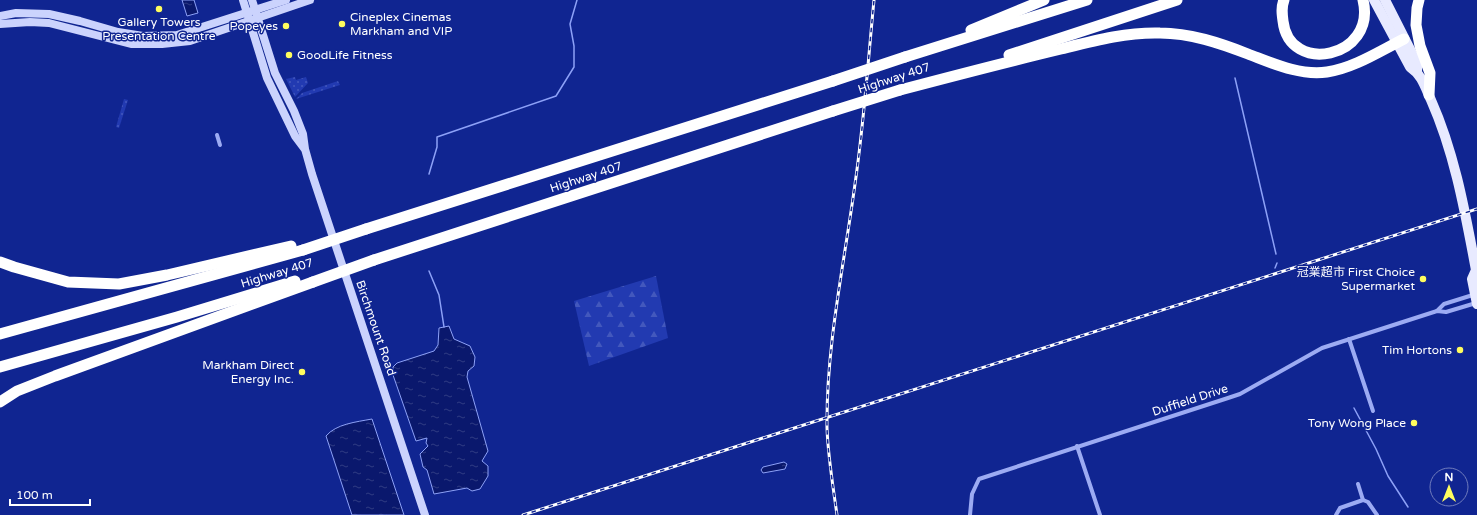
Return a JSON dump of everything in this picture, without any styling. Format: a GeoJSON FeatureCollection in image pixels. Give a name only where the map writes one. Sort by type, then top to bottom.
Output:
{"type":"FeatureCollection","features":[{"type":"Feature","properties":{"kind":"highway"},"geometry":{"type":"LineString","coordinates":[[905,57],[1044,0]]}},
{"type":"Feature","properties":{"kind":"highway","name":"Highway 407"},"geometry":{"type":"LineString","coordinates":[[0,334],[302,246],[366,229],[1088,0]]}},
{"type":"Feature","properties":{"kind":"highway","name":"Highway 407"},"geometry":{"type":"LineString","coordinates":[[0,367],[312,279],[374,260],[1177,0]]}},
{"type":"Feature","properties":{"kind":"highway"},"geometry":{"type":"LineString","coordinates":[[1284,0],[1281,9],[1283,27],[1288,38],[1297,47],[1308,53],[1321,55],[1335,53],[1348,46],[1356,36],[1362,24],[1364,15],[1363,0]]}},
{"type":"Feature","properties":{"kind":"highway"},"geometry":{"type":"LineString","coordinates":[[1419,0],[1416,24],[1420,46],[1430,73],[1429,95]]}},
{"type":"Feature","properties":{"kind":"highway"},"geometry":{"type":"LineString","coordinates":[[900,90],[1023,58],[1110,38],[1135,34],[1160,33],[1189,36],[1211,41],[1286,68],[1307,72],[1326,73],[1346,68],[1401,41]]}},
{"type":"Feature","properties":{"kind":"highway"},"geometry":{"type":"LineString","coordinates":[[0,262],[68,282],[119,284],[302,246]]}},
{"type":"Feature","properties":{"kind":"highway"},"geometry":{"type":"LineString","coordinates":[[0,402],[17,391],[55,376],[312,279]]}},
{"type":"Feature","properties":{"kind":"main road","name":"Birchmount Road"},"geometry":{"type":"LineString","coordinates":[[243,0],[267,78],[295,136],[305,149]]}},
{"type":"Feature","properties":{"kind":"main road","name":"Birchmount Road"},"geometry":{"type":"LineString","coordinates":[[252,0],[275,73],[294,110],[303,134],[305,149],[312,174],[425,515]]}},
{"type":"Feature","properties":{"kind":"main road"},"geometry":{"type":"LineString","coordinates":[[257,14],[286,0]]}},
{"type":"Feature","properties":{"kind":"main road"},"geometry":{"type":"LineString","coordinates":[[0,24],[30,22],[49,23],[70,27],[111,40],[131,44],[162,44],[190,41],[248,17],[310,0]]}},
{"type":"Feature","properties":{"kind":"main road"},"geometry":{"type":"LineString","coordinates":[[1374,0],[1401,41]]}},
{"type":"Feature","properties":{"kind":"main road"},"geometry":{"type":"LineString","coordinates":[[1385,0],[1410,67],[1417,72],[1441,123],[1462,198],[1476,271],[1472,279],[1477,300]]}},
{"type":"Feature","properties":{"kind":"main road"},"geometry":{"type":"LineString","coordinates":[[0,16],[16,13],[49,14],[118,32],[143,36],[177,35],[248,17]]}},
{"type":"Feature","properties":{"kind":"street"},"geometry":{"type":"LineString","coordinates":[[217,135],[220,145]]}},
{"type":"Feature","properties":{"kind":"street","name":"Duffield Drive"},"geometry":{"type":"LineString","coordinates":[[1437,311],[1444,304],[1477,300]]}},
{"type":"Feature","properties":{"kind":"street","name":"Duffield Drive"},"geometry":{"type":"LineString","coordinates":[[970,515],[972,494],[979,479],[1240,394],[1322,348],[1437,311],[1446,312],[1477,300]]}},
{"type":"Feature","properties":{"kind":"street"},"geometry":{"type":"LineString","coordinates":[[1349,339],[1373,411]]}},
{"type":"Feature","properties":{"kind":"street"},"geometry":{"type":"LineString","coordinates":[[1077,446],[1100,515]]}},
{"type":"Feature","properties":{"kind":"street"},"geometry":{"type":"LineString","coordinates":[[1358,484],[1364,500],[1368,502],[1377,515]]}},
{"type":"Feature","properties":{"kind":"street"},"geometry":{"type":"LineString","coordinates":[[1336,515],[1340,508],[1364,500]]}},
{"type":"Feature","properties":{"kind":"green space"},"geometry":{"type":"Polygon","coordinates":[[[295,77],[296,80],[306,77],[308,83],[295,97],[286,79],[295,77]]]}},
{"type":"Feature","properties":{"kind":"green space"},"geometry":{"type":"Polygon","coordinates":[[[338,81],[340,85],[296,99],[302,93],[338,81]]]}},
{"type":"Feature","properties":{"kind":"green space"},"geometry":{"type":"Polygon","coordinates":[[[124,99],[128,100],[119,128],[116,127],[124,99]]]}},
{"type":"Feature","properties":{"kind":"green space"},"geometry":{"type":"Polygon","coordinates":[[[656,276],[668,338],[589,366],[574,301],[656,276]]]}},
{"type":"Feature","properties":{"kind":"water"},"geometry":{"type":"Polygon","coordinates":[[[182,0],[194,0],[198,13],[187,16],[182,0]]]}},
{"type":"Feature","properties":{"kind":"water"},"geometry":{"type":"Polygon","coordinates":[[[449,326],[454,339],[470,346],[475,357],[474,366],[468,371],[467,377],[488,451],[482,461],[488,466],[488,476],[480,489],[472,491],[467,488],[434,494],[427,470],[423,467],[420,454],[428,446],[426,443],[427,438],[416,441],[393,375],[393,367],[397,363],[434,351],[438,345],[439,328],[449,326]]]}},
{"type":"Feature","properties":{"kind":"water"},"geometry":{"type":"Polygon","coordinates":[[[372,419],[404,515],[352,515],[326,436],[341,426],[372,419]]]}},
{"type":"Feature","properties":{"kind":"water"},"geometry":{"type":"Polygon","coordinates":[[[784,462],[787,464],[785,469],[763,473],[761,470],[763,467],[784,462]]]}},
{"type":"Feature","properties":{"kind":"waterway"},"geometry":{"type":"LineString","coordinates":[[429,174],[437,147],[437,137],[556,96],[574,67],[574,46],[570,24],[577,0]]}},
{"type":"Feature","properties":{"kind":"waterway"},"geometry":{"type":"LineString","coordinates":[[1235,78],[1276,254]]}},
{"type":"Feature","properties":{"kind":"waterway"},"geometry":{"type":"LineString","coordinates":[[1275,268],[1277,263]]}},
{"type":"Feature","properties":{"kind":"waterway"},"geometry":{"type":"LineString","coordinates":[[429,271],[439,295],[444,327]]}},
{"type":"Feature","properties":{"kind":"waterway"},"geometry":{"type":"LineString","coordinates":[[1354,408],[1376,449],[1388,476],[1408,507]]}},
{"type":"Feature","properties":{"kind":"railway"},"geometry":{"type":"LineString","coordinates":[[837,515],[827,428],[829,367],[836,306],[858,161],[874,0]]}},
{"type":"Feature","properties":{"kind":"railway"},"geometry":{"type":"LineString","coordinates":[[523,515],[1477,209]]}},
{"type":"Feature","properties":{"kind":"place","name":"Gallery Towers Presentation Centre"},"geometry":{"type":"Point","coordinates":[159,9]}},
{"type":"Feature","properties":{"kind":"place","name":"Cineplex Cinemas Markham and VIP"},"geometry":{"type":"Point","coordinates":[342,24]}},
{"type":"Feature","properties":{"kind":"place","name":"Popeyes"},"geometry":{"type":"Point","coordinates":[286,26]}},
{"type":"Feature","properties":{"kind":"place","name":"GoodLife Fitness"},"geometry":{"type":"Point","coordinates":[289,55]}},
{"type":"Feature","properties":{"kind":"place","name":"冠業超市 First Choice Supermarket"},"geometry":{"type":"Point","coordinates":[1423,279]}},
{"type":"Feature","properties":{"kind":"place","name":"Tim Hortons"},"geometry":{"type":"Point","coordinates":[1460,350]}},
{"type":"Feature","properties":{"kind":"place","name":"Markham Direct Energy Inc."},"geometry":{"type":"Point","coordinates":[302,372]}},
{"type":"Feature","properties":{"kind":"place","name":"Tony Wong Place"},"geometry":{"type":"Point","coordinates":[1414,423]}}]}
